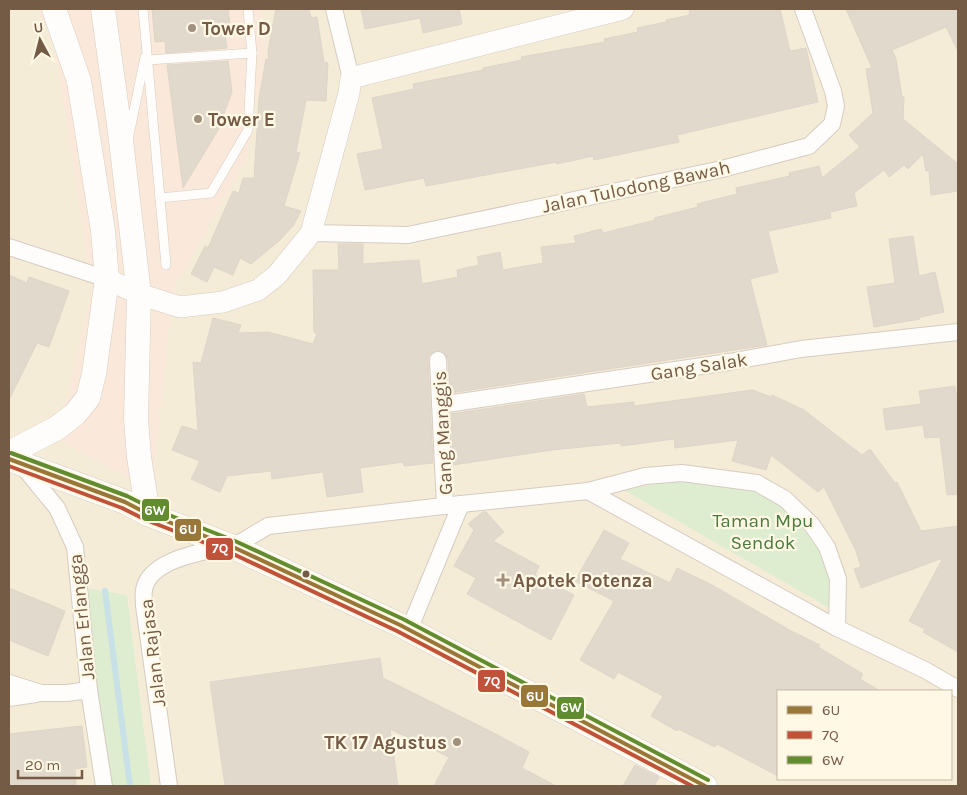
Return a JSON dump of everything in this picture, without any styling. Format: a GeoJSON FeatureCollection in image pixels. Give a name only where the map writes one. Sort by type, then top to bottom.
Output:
{"type":"FeatureCollection","features":[{"type":"Feature","properties":{"kind":"main road"},"geometry":{"type":"LineString","coordinates":[[13,459],[75,414],[88,398],[94,374],[107,279],[103,230],[78,81],[54,9]]}},
{"type":"Feature","properties":{"kind":"main road"},"geometry":{"type":"LineString","coordinates":[[103,9],[139,294],[136,419],[139,457],[148,514]]}},
{"type":"Feature","properties":{"kind":"main road"},"geometry":{"type":"LineString","coordinates":[[13,459],[124,502],[148,514],[230,547],[409,630],[705,786]]}},
{"type":"Feature","properties":{"kind":"street"},"geometry":{"type":"LineString","coordinates":[[9,247],[107,279],[139,294],[180,307],[223,302],[258,290],[277,275],[310,233],[349,93],[351,78],[334,9]]}},
{"type":"Feature","properties":{"kind":"street"},"geometry":{"type":"LineString","coordinates":[[351,78],[623,9]]}},
{"type":"Feature","properties":{"kind":"street","name":"Jalan Tulodong Bawah"},"geometry":{"type":"LineString","coordinates":[[310,233],[408,235],[722,169],[809,146],[832,124],[836,106],[833,91],[803,9]]}},
{"type":"Feature","properties":{"kind":"street","name":"Gang Salak"},"geometry":{"type":"LineString","coordinates":[[440,406],[729,362],[801,349],[958,332]]}},
{"type":"Feature","properties":{"kind":"street","name":"Gang Manggis"},"geometry":{"type":"LineString","coordinates":[[438,360],[440,406],[453,505]]}},
{"type":"Feature","properties":{"kind":"street","name":"Jalan Erlangga"},"geometry":{"type":"LineString","coordinates":[[13,459],[57,508],[75,547],[89,690],[104,786]]}},
{"type":"Feature","properties":{"kind":"street","name":"Jalan Rajasa"},"geometry":{"type":"LineString","coordinates":[[169,786],[144,606],[144,588],[154,572],[170,561],[230,547],[268,526],[588,491],[645,476],[682,473],[756,483],[785,499],[812,525],[827,547],[838,579],[837,628]]}},
{"type":"Feature","properties":{"kind":"street"},"geometry":{"type":"LineString","coordinates":[[588,491],[837,628],[925,670],[958,689]]}},
{"type":"Feature","properties":{"kind":"street"},"geometry":{"type":"LineString","coordinates":[[409,630],[453,505]]}},
{"type":"Feature","properties":{"kind":"street"},"geometry":{"type":"LineString","coordinates":[[9,683],[40,693]]}},
{"type":"Feature","properties":{"kind":"street"},"geometry":{"type":"LineString","coordinates":[[9,698],[40,693],[89,690]]}},
{"type":"Feature","properties":{"kind":"lane"},"geometry":{"type":"LineString","coordinates":[[143,9],[166,265]]}},
{"type":"Feature","properties":{"kind":"lane"},"geometry":{"type":"LineString","coordinates":[[160,198],[211,193],[248,130],[252,53],[248,9]]}},
{"type":"Feature","properties":{"kind":"lane"},"geometry":{"type":"LineString","coordinates":[[123,162],[147,47]]}},
{"type":"Feature","properties":{"kind":"lane"},"geometry":{"type":"LineString","coordinates":[[148,60],[252,53]]}},
{"type":"Feature","properties":{"kind":"shaded area"},"geometry":{"type":"Polygon","coordinates":[[[9,9],[38,9],[54,44],[92,291],[57,439],[152,490],[173,290],[247,158],[266,51],[260,9],[958,9],[958,786],[9,786],[9,9]]]}},
{"type":"Feature","properties":{"kind":"shaded area"},"geometry":{"type":"Polygon","coordinates":[[[38,9],[260,9],[266,51],[247,158],[173,290],[152,491],[57,439],[92,291],[54,44],[38,9]]]}},
{"type":"Feature","properties":{"kind":"green space","name":"Taman Mpu Sendok"},"geometry":{"type":"Polygon","coordinates":[[[681,479],[755,490],[784,505],[820,550],[834,582],[831,609],[624,490],[681,479]]]}},
{"type":"Feature","properties":{"kind":"green space"},"geometry":{"type":"Polygon","coordinates":[[[84,588],[127,595],[151,786],[109,786],[84,588]]]}},
{"type":"Feature","properties":{"kind":"building","name":"Tower D"},"geometry":{"type":"Polygon","coordinates":[[[152,9],[228,9],[231,34],[225,35],[227,48],[166,53],[165,41],[155,42],[152,9]]]}},
{"type":"Feature","properties":{"kind":"building"},"geometry":{"type":"Polygon","coordinates":[[[276,9],[309,9],[311,18],[317,17],[324,62],[328,63],[326,101],[306,100],[296,152],[300,153],[284,206],[301,211],[293,226],[279,241],[251,264],[240,258],[233,275],[214,267],[207,282],[191,274],[205,246],[208,248],[233,191],[239,193],[243,178],[254,178],[259,98],[266,59],[269,59],[268,51],[276,9]]]}},
{"type":"Feature","properties":{"kind":"building"},"geometry":{"type":"Polygon","coordinates":[[[361,9],[459,9],[462,24],[423,33],[420,18],[365,29],[361,9]]]}},
{"type":"Feature","properties":{"kind":"building"},"geometry":{"type":"Polygon","coordinates":[[[689,9],[780,9],[790,51],[806,48],[818,102],[677,135],[679,142],[594,160],[593,156],[557,164],[557,162],[426,186],[424,178],[365,190],[357,154],[383,149],[372,98],[414,89],[413,84],[522,60],[521,57],[605,42],[604,39],[638,32],[637,28],[690,15],[689,9]]]}},
{"type":"Feature","properties":{"kind":"building"},"geometry":{"type":"Polygon","coordinates":[[[846,9],[958,9],[958,51],[946,27],[892,50],[896,59],[902,97],[904,97],[903,119],[958,164],[958,191],[931,195],[929,170],[926,171],[923,154],[908,169],[904,165],[889,177],[884,170],[854,193],[857,206],[830,212],[831,218],[768,231],[778,272],[750,279],[767,345],[450,393],[448,359],[443,351],[437,350],[429,355],[428,360],[433,463],[404,466],[403,462],[360,468],[363,492],[327,497],[323,472],[272,479],[271,471],[227,476],[220,492],[191,479],[200,461],[172,450],[182,426],[198,431],[193,362],[201,363],[213,318],[241,325],[238,333],[268,332],[313,344],[317,334],[314,332],[313,270],[339,270],[338,244],[363,244],[363,264],[419,260],[422,284],[458,277],[457,270],[479,265],[477,257],[500,252],[503,270],[543,263],[541,247],[576,243],[574,236],[601,229],[603,233],[655,220],[654,218],[698,207],[697,204],[737,194],[736,188],[790,176],[789,173],[819,166],[822,178],[860,147],[849,135],[873,113],[866,69],[872,68],[846,9]]]}},
{"type":"Feature","properties":{"kind":"building","name":"Tower E"},"geometry":{"type":"Polygon","coordinates":[[[228,61],[232,92],[218,130],[183,188],[167,65],[228,61]]]}},
{"type":"Feature","properties":{"kind":"building"},"geometry":{"type":"Polygon","coordinates":[[[913,236],[919,276],[935,272],[944,312],[920,317],[920,319],[874,327],[867,287],[895,283],[889,239],[913,236]]]}},
{"type":"Feature","properties":{"kind":"building"},"geometry":{"type":"Polygon","coordinates":[[[9,275],[27,283],[29,277],[69,291],[49,347],[37,343],[9,400],[9,275]]]}},
{"type":"Feature","properties":{"kind":"building"},"geometry":{"type":"Polygon","coordinates":[[[955,386],[958,407],[958,494],[947,495],[940,437],[925,438],[923,425],[886,430],[883,409],[921,404],[919,391],[955,386]]]}},
{"type":"Feature","properties":{"kind":"building"},"geometry":{"type":"Polygon","coordinates":[[[753,390],[771,397],[772,395],[804,410],[862,455],[870,449],[895,483],[897,482],[921,531],[958,526],[958,652],[923,632],[925,629],[909,621],[943,558],[861,588],[854,569],[861,567],[856,551],[824,487],[818,492],[771,455],[766,470],[732,461],[738,440],[675,448],[674,439],[621,446],[621,443],[552,450],[453,465],[451,414],[584,394],[587,407],[634,402],[634,406],[753,390]]]}},
{"type":"Feature","properties":{"kind":"building"},"geometry":{"type":"Polygon","coordinates":[[[483,512],[486,512],[504,532],[493,541],[539,566],[535,575],[574,595],[551,640],[467,594],[476,578],[454,566],[474,530],[468,524],[483,512]]]}},
{"type":"Feature","properties":{"kind":"building"},"geometry":{"type":"Polygon","coordinates":[[[604,530],[629,543],[620,559],[670,583],[677,568],[714,586],[791,631],[820,645],[818,647],[863,674],[860,679],[878,690],[777,690],[777,775],[717,744],[715,747],[678,729],[677,731],[651,716],[663,696],[618,672],[614,679],[580,660],[614,601],[575,581],[604,530]]]}},
{"type":"Feature","properties":{"kind":"building"},"geometry":{"type":"Polygon","coordinates":[[[9,588],[65,611],[48,656],[9,640],[9,588]]]}},
{"type":"Feature","properties":{"kind":"building"},"geometry":{"type":"Polygon","coordinates":[[[380,658],[383,678],[529,752],[522,768],[556,786],[434,786],[449,757],[390,729],[398,786],[225,786],[210,682],[380,658]]]}},
{"type":"Feature","properties":{"kind":"building"},"geometry":{"type":"Polygon","coordinates":[[[82,726],[87,767],[75,769],[76,786],[9,786],[9,734],[82,726]]]}},
{"type":"Feature","properties":{"kind":"building"},"geometry":{"type":"Polygon","coordinates":[[[635,765],[659,777],[654,786],[623,786],[635,765]]]}},
{"type":"Feature","properties":{"kind":"waterway"},"geometry":{"type":"LineString","coordinates":[[105,591],[130,786]]}},
{"type":"Feature","properties":{"kind":"transit line","name":"6W"},"geometry":{"type":"LineString","coordinates":[[11,453],[127,496],[151,508],[235,541],[403,619],[708,780]]}},
{"type":"Feature","properties":{"kind":"transit line","name":"6U"},"geometry":{"type":"LineString","coordinates":[[9,459],[125,502],[148,514],[233,547],[400,625],[705,786]]}},
{"type":"Feature","properties":{"kind":"transit line","name":"7Q"},"geometry":{"type":"LineString","coordinates":[[9,466],[122,508],[146,520],[231,553],[397,631],[692,786]]}},
{"type":"Feature","properties":{"kind":"place","name":"Tower D"},"geometry":{"type":"Point","coordinates":[192,28]}},
{"type":"Feature","properties":{"kind":"place","name":"Tower E"},"geometry":{"type":"Point","coordinates":[198,119]}},
{"type":"Feature","properties":{"kind":"place","name":"Apotek Potenza"},"geometry":{"type":"Point","coordinates":[503,580]}},
{"type":"Feature","properties":{"kind":"place","name":"TK 17 Agustus"},"geometry":{"type":"Point","coordinates":[457,742]}}]}
